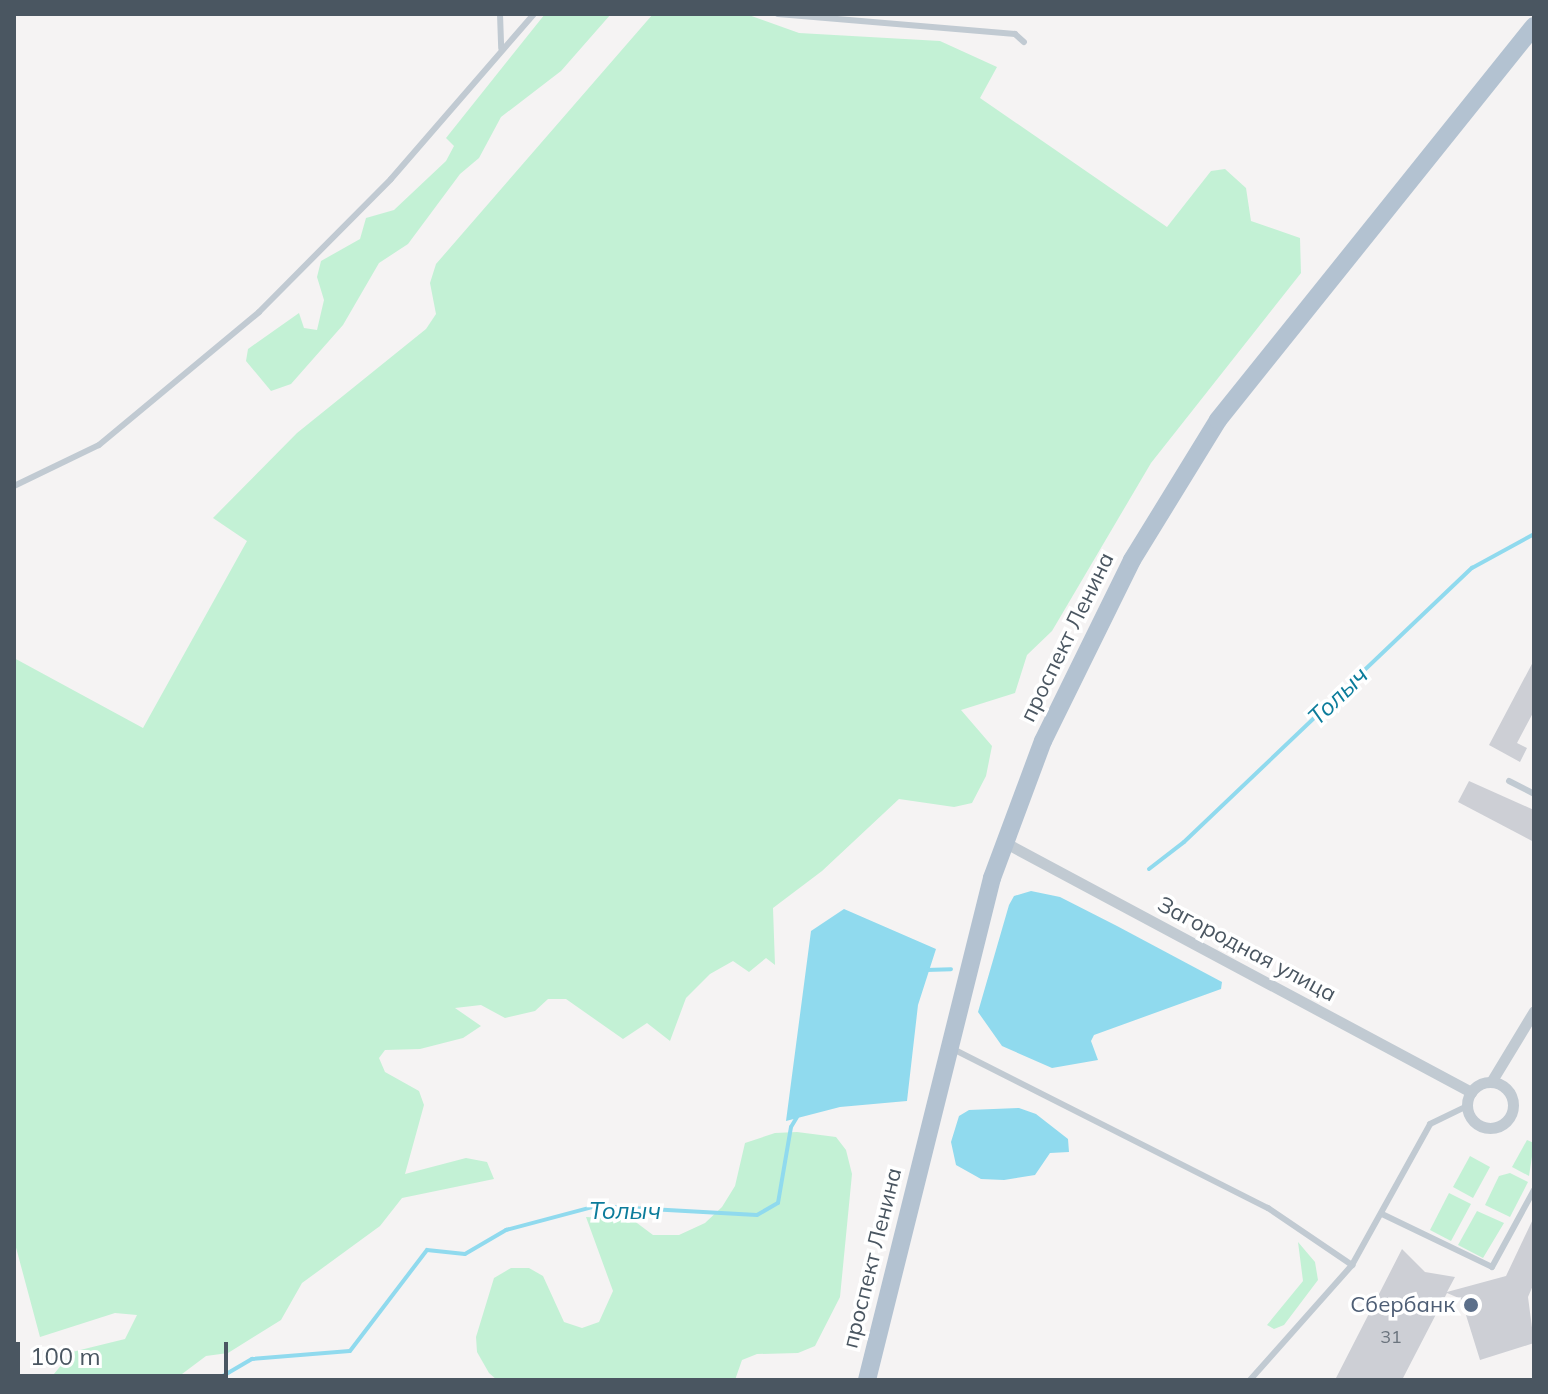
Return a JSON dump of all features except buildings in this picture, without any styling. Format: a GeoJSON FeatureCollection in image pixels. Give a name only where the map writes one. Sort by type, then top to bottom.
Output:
{"type":"FeatureCollection","features":[{"type":"Feature","properties":{"kind":"main road","name":"проспект Ленина"},"geometry":{"type":"LineString","coordinates":[[867,1380],[949,1047],[1004,842],[1043,741],[1173,487],[1218,420],[1534,26]]}},
{"type":"Feature","properties":{"kind":"street","name":"Загородная улица"},"geometry":{"type":"LineString","coordinates":[[1004,842],[1471,1092]]}},
{"type":"Feature","properties":{"kind":"street"},"geometry":{"type":"LineString","coordinates":[[1491,1082],[1505,1087],[1513,1101],[1506,1122],[1492,1128],[1478,1125],[1467,1106],[1471,1092],[1491,1082],[1534,1011]]}},
{"type":"Feature","properties":{"kind":"lane"},"geometry":{"type":"LineString","coordinates":[[500,14],[501,48]]}},
{"type":"Feature","properties":{"kind":"lane"},"geometry":{"type":"LineString","coordinates":[[14,486],[99,445],[259,312],[391,179],[501,48],[534,14]]}},
{"type":"Feature","properties":{"kind":"lane"},"geometry":{"type":"LineString","coordinates":[[778,14],[1015,34],[1024,42]]}},
{"type":"Feature","properties":{"kind":"lane"},"geometry":{"type":"LineString","coordinates":[[1509,781],[1534,794]]}},
{"type":"Feature","properties":{"kind":"lane"},"geometry":{"type":"LineString","coordinates":[[949,1047],[1268,1208],[1352,1265]]}},
{"type":"Feature","properties":{"kind":"lane"},"geometry":{"type":"LineString","coordinates":[[1261,1380],[1252,1377],[1352,1265],[1430,1124],[1467,1106]]}},
{"type":"Feature","properties":{"kind":"lane"},"geometry":{"type":"LineString","coordinates":[[1382,1214],[1492,1267],[1534,1190]]}},
{"type":"Feature","properties":{"kind":"green space"},"geometry":{"type":"Polygon","coordinates":[[[545,14],[611,14],[561,71],[501,117],[479,158],[460,174],[408,244],[379,263],[343,325],[291,384],[271,391],[246,361],[248,349],[299,313],[304,328],[317,330],[324,300],[317,277],[321,261],[360,239],[366,218],[394,210],[446,161],[454,146],[446,138],[545,14]]]}},
{"type":"Feature","properties":{"kind":"green space"},"geometry":{"type":"Polygon","coordinates":[[[653,14],[746,14],[799,33],[940,41],[997,67],[980,98],[1167,227],[1211,171],[1225,169],[1246,188],[1251,221],[1300,238],[1301,273],[1151,463],[1052,631],[1027,655],[1015,693],[961,710],[992,746],[986,776],[972,803],[954,807],[899,799],[822,871],[773,908],[775,965],[766,958],[749,972],[733,961],[710,974],[686,998],[670,1041],[647,1023],[623,1039],[566,999],[548,999],[535,1011],[505,1018],[481,1005],[455,1008],[481,1026],[463,1038],[420,1049],[385,1050],[379,1058],[385,1072],[419,1091],[424,1105],[405,1174],[466,1158],[487,1162],[494,1179],[402,1198],[380,1226],[302,1283],[281,1320],[228,1353],[206,1356],[174,1380],[49,1380],[72,1352],[125,1339],[137,1315],[115,1313],[40,1337],[14,1240],[14,658],[143,728],[247,541],[213,518],[297,433],[426,329],[436,314],[430,283],[436,264],[653,14]]]}},
{"type":"Feature","properties":{"kind":"green space"},"geometry":{"type":"Polygon","coordinates":[[[797,1132],[836,1137],[846,1150],[852,1174],[840,1297],[815,1346],[798,1353],[757,1354],[742,1360],[735,1380],[497,1380],[489,1373],[477,1352],[476,1337],[494,1278],[511,1268],[529,1268],[543,1276],[564,1322],[582,1328],[599,1322],[613,1291],[586,1217],[633,1220],[653,1235],[679,1235],[705,1223],[722,1207],[735,1186],[745,1143],[775,1133],[797,1132]]]}},
{"type":"Feature","properties":{"kind":"green space"},"geometry":{"type":"Polygon","coordinates":[[[1527,1140],[1534,1143],[1529,1176],[1512,1167],[1527,1140]]]}},
{"type":"Feature","properties":{"kind":"green space"},"geometry":{"type":"Polygon","coordinates":[[[1470,1156],[1490,1167],[1473,1198],[1453,1187],[1470,1156]]]}},
{"type":"Feature","properties":{"kind":"green space"},"geometry":{"type":"Polygon","coordinates":[[[1510,1173],[1528,1182],[1510,1217],[1485,1205],[1499,1176],[1510,1173]]]}},
{"type":"Feature","properties":{"kind":"green space"},"geometry":{"type":"Polygon","coordinates":[[[1449,1193],[1471,1204],[1451,1241],[1430,1230],[1449,1193]]]}},
{"type":"Feature","properties":{"kind":"green space"},"geometry":{"type":"Polygon","coordinates":[[[1477,1211],[1504,1223],[1483,1258],[1458,1245],[1477,1211]]]}},
{"type":"Feature","properties":{"kind":"green space"},"geometry":{"type":"Polygon","coordinates":[[[1298,1242],[1315,1262],[1318,1280],[1284,1325],[1274,1329],[1267,1325],[1303,1281],[1298,1242]]]}},
{"type":"Feature","properties":{"kind":"water"},"geometry":{"type":"Polygon","coordinates":[[[1031,891],[1060,897],[1117,926],[1222,982],[1221,989],[1094,1035],[1091,1041],[1098,1060],[1052,1068],[1002,1046],[978,1012],[1009,905],[1014,896],[1031,891]]]}},
{"type":"Feature","properties":{"kind":"water"},"geometry":{"type":"Polygon","coordinates":[[[844,909],[936,949],[918,1005],[907,1101],[840,1107],[786,1121],[811,931],[844,909]]]}},
{"type":"Feature","properties":{"kind":"water"},"geometry":{"type":"Polygon","coordinates":[[[1019,1108],[1036,1114],[1068,1139],[1069,1152],[1050,1153],[1035,1175],[1004,1180],[981,1179],[956,1165],[951,1142],[959,1116],[969,1110],[1019,1108]]]}},
{"type":"Feature","properties":{"kind":"waterway","name":"Толыч"},"geometry":{"type":"LineString","coordinates":[[1149,869],[1184,842],[1472,568],[1534,534]]}},
{"type":"Feature","properties":{"kind":"waterway","name":"Толыч"},"geometry":{"type":"LineString","coordinates":[[926,970],[951,969]]}},
{"type":"Feature","properties":{"kind":"waterway","name":"Толыч"},"geometry":{"type":"LineString","coordinates":[[216,1380],[252,1359],[350,1351],[427,1250],[465,1254],[506,1230],[596,1206],[757,1215],[778,1203],[791,1127],[797,1117]]}},
{"type":"Feature","properties":{"kind":"place","name":"Сбербанк"},"geometry":{"type":"Point","coordinates":[1471,1305]}}]}
